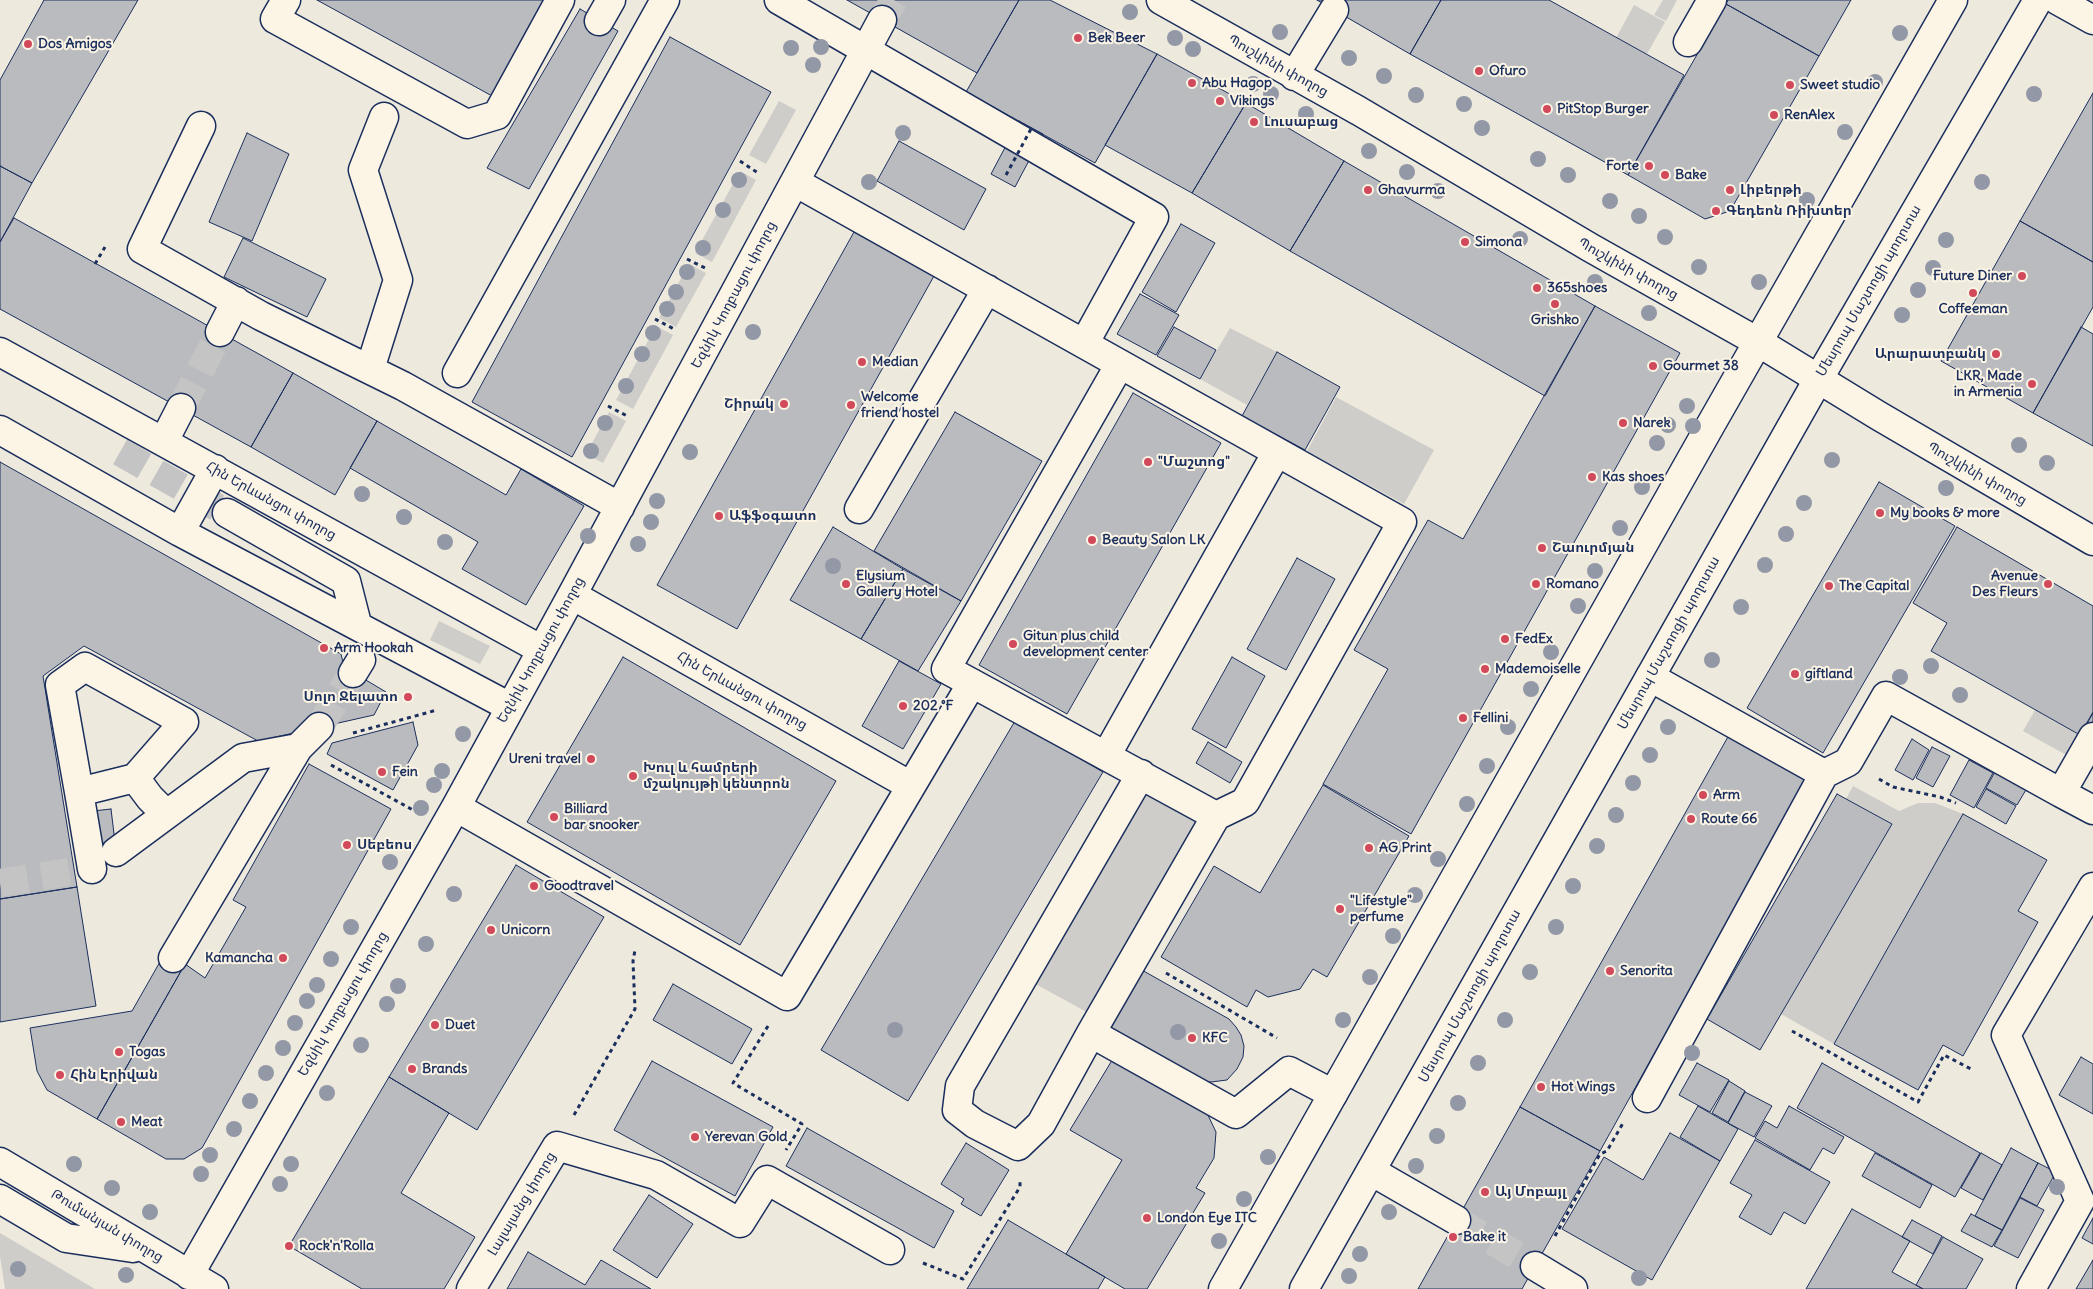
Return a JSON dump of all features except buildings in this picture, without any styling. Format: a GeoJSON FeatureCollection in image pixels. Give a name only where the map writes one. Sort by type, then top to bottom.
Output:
{"type":"FeatureCollection","features":[{"type":"Feature","properties":{"kind":"main road"},"geometry":{"type":"LineString","coordinates":[[286,0],[275,19],[466,124],[497,115],[560,0]]}},
{"type":"Feature","properties":{"kind":"main road"},"geometry":{"type":"LineString","coordinates":[[457,373],[665,0]]}},
{"type":"Feature","properties":{"kind":"main road"},"geometry":{"type":"LineString","coordinates":[[779,0],[1154,217],[1084,344]]}},
{"type":"Feature","properties":{"kind":"main road","name":"Պուշկինի փողոց"},"geometry":{"type":"LineString","coordinates":[[1161,0],[1359,111],[1591,248],[1758,342],[1879,416],[2093,541]]}},
{"type":"Feature","properties":{"kind":"main road"},"geometry":{"type":"LineString","coordinates":[[1688,42],[1712,0]]}},
{"type":"Feature","properties":{"kind":"main road"},"geometry":{"type":"LineString","coordinates":[[1223,1289],[1758,342],[1954,0]]}},
{"type":"Feature","properties":{"kind":"main road","name":"Մեսրոպ Մաշտոցի պողոտա"},"geometry":{"type":"LineString","coordinates":[[1304,1289],[1819,378],[2038,0]]}},
{"type":"Feature","properties":{"kind":"main road"},"geometry":{"type":"LineString","coordinates":[[2057,0],[2093,20]]}},
{"type":"Feature","properties":{"kind":"main road"},"geometry":{"type":"LineString","coordinates":[[1294,76],[1334,10]]}},
{"type":"Feature","properties":{"kind":"main road","name":"Եզնիկ Կողբացու փողոց"},"geometry":{"type":"LineString","coordinates":[[189,1274],[456,807],[882,20]]}},
{"type":"Feature","properties":{"kind":"main road"},"geometry":{"type":"LineString","coordinates":[[370,370],[398,280],[363,170],[384,117]]}},
{"type":"Feature","properties":{"kind":"main road"},"geometry":{"type":"LineString","coordinates":[[201,126],[142,248],[261,316],[402,386],[620,507]]}},
{"type":"Feature","properties":{"kind":"main road"},"geometry":{"type":"LineString","coordinates":[[795,182],[1402,522],[1245,802],[1216,816],[1041,1124],[1018,1146],[975,1124],[957,1110],[960,1086],[1141,774]]}},
{"type":"Feature","properties":{"kind":"main road"},"geometry":{"type":"LineString","coordinates":[[860,509],[986,289]]}},
{"type":"Feature","properties":{"kind":"main road"},"geometry":{"type":"LineString","coordinates":[[220,332],[236,301]]}},
{"type":"Feature","properties":{"kind":"main road","name":"Հին Երևանցու փողոց"},"geometry":{"type":"LineString","coordinates":[[0,352],[164,440],[214,470],[542,650]]}},
{"type":"Feature","properties":{"kind":"main road"},"geometry":{"type":"LineString","coordinates":[[1120,364],[946,668],[1216,816]]}},
{"type":"Feature","properties":{"kind":"main road"},"geometry":{"type":"LineString","coordinates":[[164,440],[181,408]]}},
{"type":"Feature","properties":{"kind":"main road"},"geometry":{"type":"LineString","coordinates":[[0,430],[180,532],[510,706]]}},
{"type":"Feature","properties":{"kind":"main road"},"geometry":{"type":"LineString","coordinates":[[1106,756],[1277,452]]}},
{"type":"Feature","properties":{"kind":"main road"},"geometry":{"type":"LineString","coordinates":[[180,532],[214,470]]}},
{"type":"Feature","properties":{"kind":"main road"},"geometry":{"type":"LineString","coordinates":[[227,514],[346,581],[357,624]]}},
{"type":"Feature","properties":{"kind":"main road"},"geometry":{"type":"LineString","coordinates":[[346,581],[384,564]]}},
{"type":"Feature","properties":{"kind":"main road","name":"Հին Երևանցու փողոց"},"geometry":{"type":"LineString","coordinates":[[572,595],[911,786]]}},
{"type":"Feature","properties":{"kind":"main road"},"geometry":{"type":"LineString","coordinates":[[79,792],[135,778],[184,722],[85,666],[60,685],[92,869]]}},
{"type":"Feature","properties":{"kind":"main road"},"geometry":{"type":"LineString","coordinates":[[1650,677],[1824,774]]}},
{"type":"Feature","properties":{"kind":"main road"},"geometry":{"type":"LineString","coordinates":[[456,807],[787,996],[972,683]]}},
{"type":"Feature","properties":{"kind":"main road"},"geometry":{"type":"LineString","coordinates":[[1649,1095],[1824,774],[1848,762],[1886,696],[2093,810]]}},
{"type":"Feature","properties":{"kind":"main road"},"geometry":{"type":"LineString","coordinates":[[173,958],[298,748],[319,727]]}},
{"type":"Feature","properties":{"kind":"main road"},"geometry":{"type":"LineString","coordinates":[[2061,793],[2093,737]]}},
{"type":"Feature","properties":{"kind":"main road"},"geometry":{"type":"LineString","coordinates":[[116,852],[243,758],[298,748]]}},
{"type":"Feature","properties":{"kind":"main road"},"geometry":{"type":"LineString","coordinates":[[135,778],[150,798],[166,814]]}},
{"type":"Feature","properties":{"kind":"main road"},"geometry":{"type":"LineString","coordinates":[[2031,1289],[2080,1201],[2006,1035],[2093,887]]}},
{"type":"Feature","properties":{"kind":"main road"},"geometry":{"type":"LineString","coordinates":[[1091,1033],[1236,1114],[1289,1071],[1333,1094]]}},
{"type":"Feature","properties":{"kind":"main road","name":"Լալայանց փողոց"},"geometry":{"type":"LineString","coordinates":[[471,1289],[557,1146],[656,1174],[740,1223],[767,1180]]}},
{"type":"Feature","properties":{"kind":"main road","name":"Թումանյան փողոց"},"geometry":{"type":"LineString","coordinates":[[0,1162],[214,1289]]}},
{"type":"Feature","properties":{"kind":"main road"},"geometry":{"type":"LineString","coordinates":[[1371,1171],[1456,1220]]}},
{"type":"Feature","properties":{"kind":"main road"},"geometry":{"type":"LineString","coordinates":[[767,1180],[890,1250]]}},
{"type":"Feature","properties":{"kind":"main road"},"geometry":{"type":"LineString","coordinates":[[0,1199],[66,1238],[146,1250]]}},
{"type":"Feature","properties":{"kind":"main road"},"geometry":{"type":"LineString","coordinates":[[1537,1267],[1573,1289]]}},
{"type":"Feature","properties":{"kind":"path"},"geometry":{"type":"LineString","coordinates":[[1006,175],[1031,129]]}},
{"type":"Feature","properties":{"kind":"path"},"geometry":{"type":"LineString","coordinates":[[740,161],[760,174]]}},
{"type":"Feature","properties":{"kind":"path"},"geometry":{"type":"LineString","coordinates":[[95,264],[105,247]]}},
{"type":"Feature","properties":{"kind":"path"},"geometry":{"type":"LineString","coordinates":[[687,260],[715,272]]}},
{"type":"Feature","properties":{"kind":"path"},"geometry":{"type":"LineString","coordinates":[[655,319],[682,332]]}},
{"type":"Feature","properties":{"kind":"path"},"geometry":{"type":"LineString","coordinates":[[608,406],[634,420]]}},
{"type":"Feature","properties":{"kind":"path"},"geometry":{"type":"LineString","coordinates":[[298,748],[438,710]]}},
{"type":"Feature","properties":{"kind":"path"},"geometry":{"type":"LineString","coordinates":[[298,748],[419,814]]}},
{"type":"Feature","properties":{"kind":"path"},"geometry":{"type":"LineString","coordinates":[[1848,762],[1893,787],[1940,797],[1956,803]]}},
{"type":"Feature","properties":{"kind":"path"},"geometry":{"type":"LineString","coordinates":[[557,1146],[635,1009],[633,961],[644,915]]}},
{"type":"Feature","properties":{"kind":"path"},"geometry":{"type":"LineString","coordinates":[[1136,955],[1285,1043]]}},
{"type":"Feature","properties":{"kind":"path"},"geometry":{"type":"LineString","coordinates":[[767,1180],[802,1124],[733,1083],[787,996]]}},
{"type":"Feature","properties":{"kind":"path"},"geometry":{"type":"LineString","coordinates":[[1792,1031],[1918,1102],[1944,1055],[1971,1070]]}},
{"type":"Feature","properties":{"kind":"path"},"geometry":{"type":"LineString","coordinates":[[1537,1267],[1600,1154],[1607,1151],[1636,1100],[1636,1093],[1642,1088],[1649,1095]]}},
{"type":"Feature","properties":{"kind":"path"},"geometry":{"type":"LineString","coordinates":[[890,1250],[963,1278],[1020,1187],[1018,1146]]}},
{"type":"Feature","properties":{"kind":"shaded area"},"geometry":{"type":"Polygon","coordinates":[[[1663,0],[1677,0],[1666,21],[1654,15],[1663,0]]]}},
{"type":"Feature","properties":{"kind":"shaded area"},"geometry":{"type":"Polygon","coordinates":[[[1634,5],[1665,22],[1647,54],[1616,38],[1634,5]]]}},
{"type":"Feature","properties":{"kind":"shaded area"},"geometry":{"type":"Polygon","coordinates":[[[779,101],[796,110],[766,164],[749,155],[779,101]]]}},
{"type":"Feature","properties":{"kind":"shaded area"},"geometry":{"type":"Polygon","coordinates":[[[740,171],[756,180],[712,262],[695,253],[740,171]]]}},
{"type":"Feature","properties":{"kind":"shaded area"},"geometry":{"type":"Polygon","coordinates":[[[689,264],[706,273],[676,327],[659,318],[689,264]]]}},
{"type":"Feature","properties":{"kind":"shaded area"},"geometry":{"type":"Polygon","coordinates":[[[656,326],[673,335],[633,409],[616,400],[656,326]]]}},
{"type":"Feature","properties":{"kind":"shaded area"},"geometry":{"type":"Polygon","coordinates":[[[1230,328],[1277,352],[1247,405],[1200,379],[1230,328]]]}},
{"type":"Feature","properties":{"kind":"shaded area"},"geometry":{"type":"Polygon","coordinates":[[[1336,397],[1434,450],[1404,504],[1307,451],[1336,397]]]}},
{"type":"Feature","properties":{"kind":"shaded area"},"geometry":{"type":"Polygon","coordinates":[[[609,412],[626,421],[603,463],[586,454],[609,412]]]}},
{"type":"Feature","properties":{"kind":"shaded area"},"geometry":{"type":"Polygon","coordinates":[[[439,621],[490,646],[480,664],[430,640],[439,621]]]}},
{"type":"Feature","properties":{"kind":"shaded area"},"geometry":{"type":"Polygon","coordinates":[[[2035,710],[2080,735],[2068,756],[2023,731],[2035,710]]]}},
{"type":"Feature","properties":{"kind":"shaded area"},"geometry":{"type":"Polygon","coordinates":[[[1853,786],[1899,811],[1918,803],[1935,803],[1963,814],[1834,1044],[1781,1014],[1892,824],[1846,799],[1853,786]]]}},
{"type":"Feature","properties":{"kind":"shaded area"},"geometry":{"type":"Polygon","coordinates":[[[1142,791],[1204,826],[1094,1016],[1030,981],[1142,791]]]}},
{"type":"Feature","properties":{"kind":"shaded area"},"geometry":{"type":"Polygon","coordinates":[[[0,1233],[95,1289],[5,1289],[0,1256],[0,1233]]]}},
{"type":"Feature","properties":{"kind":"tunnel"},"geometry":{"type":"LineString","coordinates":[[882,20],[894,0]]}},
{"type":"Feature","properties":{"kind":"tunnel"},"geometry":{"type":"LineString","coordinates":[[181,408],[220,332]]}},
{"type":"Feature","properties":{"kind":"tunnel"},"geometry":{"type":"LineString","coordinates":[[120,452],[227,513]]}},
{"type":"Feature","properties":{"kind":"tunnel"},"geometry":{"type":"LineString","coordinates":[[319,727],[353,673]]}},
{"type":"Feature","properties":{"kind":"tunnel"},"geometry":{"type":"LineString","coordinates":[[0,883],[74,871]]}},
{"type":"Feature","properties":{"kind":"tunnel"},"geometry":{"type":"LineString","coordinates":[[1456,1220],[1535,1266]]}},
{"type":"Feature","properties":{"kind":"place","name":"Bek Beer"},"geometry":{"type":"Point","coordinates":[1078,38]}},
{"type":"Feature","properties":{"kind":"place","name":"Dos Amigos"},"geometry":{"type":"Point","coordinates":[28,44]}},
{"type":"Feature","properties":{"kind":"place","name":"Ofuro"},"geometry":{"type":"Point","coordinates":[1479,71]}},
{"type":"Feature","properties":{"kind":"place","name":"Abu Hagop"},"geometry":{"type":"Point","coordinates":[1192,83]}},
{"type":"Feature","properties":{"kind":"place","name":"Sweet studio"},"geometry":{"type":"Point","coordinates":[1790,85]}},
{"type":"Feature","properties":{"kind":"place","name":"Vikings"},"geometry":{"type":"Point","coordinates":[1220,101]}},
{"type":"Feature","properties":{"kind":"place","name":"PitStop Burger"},"geometry":{"type":"Point","coordinates":[1547,109]}},
{"type":"Feature","properties":{"kind":"place","name":"RenAlex"},"geometry":{"type":"Point","coordinates":[1774,115]}},
{"type":"Feature","properties":{"kind":"place","name":"Լուսաբաց"},"geometry":{"type":"Point","coordinates":[1254,122]}},
{"type":"Feature","properties":{"kind":"place","name":"Forte"},"geometry":{"type":"Point","coordinates":[1649,166]}},
{"type":"Feature","properties":{"kind":"place","name":"Bake"},"geometry":{"type":"Point","coordinates":[1665,175]}},
{"type":"Feature","properties":{"kind":"place","name":"Ghavurma"},"geometry":{"type":"Point","coordinates":[1368,190]}},
{"type":"Feature","properties":{"kind":"place","name":"Լիբերթի"},"geometry":{"type":"Point","coordinates":[1730,190]}},
{"type":"Feature","properties":{"kind":"place","name":"Գեդեոն Ռիխտեր"},"geometry":{"type":"Point","coordinates":[1716,211]}},
{"type":"Feature","properties":{"kind":"place","name":"Simona"},"geometry":{"type":"Point","coordinates":[1465,242]}},
{"type":"Feature","properties":{"kind":"place","name":"Future Diner"},"geometry":{"type":"Point","coordinates":[2022,276]}},
{"type":"Feature","properties":{"kind":"place","name":"365shoes"},"geometry":{"type":"Point","coordinates":[1537,288]}},
{"type":"Feature","properties":{"kind":"place","name":"Coffeeman"},"geometry":{"type":"Point","coordinates":[1973,293]}},
{"type":"Feature","properties":{"kind":"place","name":"Grishko"},"geometry":{"type":"Point","coordinates":[1555,304]}},
{"type":"Feature","properties":{"kind":"place","name":"Արարատբանկ"},"geometry":{"type":"Point","coordinates":[1996,354]}},
{"type":"Feature","properties":{"kind":"place","name":"Median"},"geometry":{"type":"Point","coordinates":[862,362]}},
{"type":"Feature","properties":{"kind":"place","name":"Gourmet 38"},"geometry":{"type":"Point","coordinates":[1653,366]}},
{"type":"Feature","properties":{"kind":"place","name":"LKR, Made in Armenia"},"geometry":{"type":"Point","coordinates":[2032,384]}},
{"type":"Feature","properties":{"kind":"place","name":"Շիրակ"},"geometry":{"type":"Point","coordinates":[784,404]}},
{"type":"Feature","properties":{"kind":"place","name":"Welcome friend hostel"},"geometry":{"type":"Point","coordinates":[851,405]}},
{"type":"Feature","properties":{"kind":"place","name":"Narek"},"geometry":{"type":"Point","coordinates":[1623,423]}},
{"type":"Feature","properties":{"kind":"place","name":"\"Մաշտոց\""},"geometry":{"type":"Point","coordinates":[1148,462]}},
{"type":"Feature","properties":{"kind":"place","name":"Kas shoes"},"geometry":{"type":"Point","coordinates":[1592,477]}},
{"type":"Feature","properties":{"kind":"place","name":"My books & more"},"geometry":{"type":"Point","coordinates":[1880,513]}},
{"type":"Feature","properties":{"kind":"place","name":"Աֆֆօգատո"},"geometry":{"type":"Point","coordinates":[719,516]}},
{"type":"Feature","properties":{"kind":"place","name":"Beauty Salon LK"},"geometry":{"type":"Point","coordinates":[1092,540]}},
{"type":"Feature","properties":{"kind":"place","name":"Շաուրմյան"},"geometry":{"type":"Point","coordinates":[1542,548]}},
{"type":"Feature","properties":{"kind":"place","name":"Elysium Gallery Hotel"},"geometry":{"type":"Point","coordinates":[846,584]}},
{"type":"Feature","properties":{"kind":"place","name":"Romano"},"geometry":{"type":"Point","coordinates":[1536,584]}},
{"type":"Feature","properties":{"kind":"place","name":"Avenue Des Fleurs"},"geometry":{"type":"Point","coordinates":[2048,584]}},
{"type":"Feature","properties":{"kind":"place","name":"The Capital"},"geometry":{"type":"Point","coordinates":[1829,586]}},
{"type":"Feature","properties":{"kind":"place","name":"FedEx"},"geometry":{"type":"Point","coordinates":[1505,639]}},
{"type":"Feature","properties":{"kind":"place","name":"Gitun plus child development center"},"geometry":{"type":"Point","coordinates":[1013,644]}},
{"type":"Feature","properties":{"kind":"place","name":"Arm Hookah"},"geometry":{"type":"Point","coordinates":[324,648]}},
{"type":"Feature","properties":{"kind":"place","name":"Mademoiselle"},"geometry":{"type":"Point","coordinates":[1485,669]}},
{"type":"Feature","properties":{"kind":"place","name":"giftland"},"geometry":{"type":"Point","coordinates":[1795,674]}},
{"type":"Feature","properties":{"kind":"place","name":"Սոլո Ջելատո"},"geometry":{"type":"Point","coordinates":[408,697]}},
{"type":"Feature","properties":{"kind":"place","name":"202 °F"},"geometry":{"type":"Point","coordinates":[903,706]}},
{"type":"Feature","properties":{"kind":"place","name":"Fellini"},"geometry":{"type":"Point","coordinates":[1463,718]}},
{"type":"Feature","properties":{"kind":"place","name":"Ureni travel"},"geometry":{"type":"Point","coordinates":[591,759]}},
{"type":"Feature","properties":{"kind":"place","name":"Fein"},"geometry":{"type":"Point","coordinates":[382,772]}},
{"type":"Feature","properties":{"kind":"place","name":"Խուլ և համրերի մշակույթի կենտրոն"},"geometry":{"type":"Point","coordinates":[633,776]}},
{"type":"Feature","properties":{"kind":"place","name":"Arm"},"geometry":{"type":"Point","coordinates":[1703,795]}},
{"type":"Feature","properties":{"kind":"place","name":"Billiard bar snooker"},"geometry":{"type":"Point","coordinates":[554,817]}},
{"type":"Feature","properties":{"kind":"place","name":"Route 66"},"geometry":{"type":"Point","coordinates":[1691,819]}},
{"type":"Feature","properties":{"kind":"place","name":"Սեբեոս"},"geometry":{"type":"Point","coordinates":[347,845]}},
{"type":"Feature","properties":{"kind":"place","name":"AG Print"},"geometry":{"type":"Point","coordinates":[1369,848]}},
{"type":"Feature","properties":{"kind":"place","name":"Goodtravel"},"geometry":{"type":"Point","coordinates":[534,886]}},
{"type":"Feature","properties":{"kind":"place","name":"\"Lifestyle\" perfume"},"geometry":{"type":"Point","coordinates":[1340,909]}},
{"type":"Feature","properties":{"kind":"place","name":"Unicorn"},"geometry":{"type":"Point","coordinates":[491,930]}},
{"type":"Feature","properties":{"kind":"place","name":"Kamancha"},"geometry":{"type":"Point","coordinates":[283,958]}},
{"type":"Feature","properties":{"kind":"place","name":"Senorita"},"geometry":{"type":"Point","coordinates":[1610,971]}},
{"type":"Feature","properties":{"kind":"place","name":"Duet"},"geometry":{"type":"Point","coordinates":[435,1025]}},
{"type":"Feature","properties":{"kind":"place","name":"KFC"},"geometry":{"type":"Point","coordinates":[1192,1038]}},
{"type":"Feature","properties":{"kind":"place","name":"Togas"},"geometry":{"type":"Point","coordinates":[119,1052]}},
{"type":"Feature","properties":{"kind":"place","name":"Brands"},"geometry":{"type":"Point","coordinates":[412,1069]}},
{"type":"Feature","properties":{"kind":"place","name":"Հին Էրիվան"},"geometry":{"type":"Point","coordinates":[60,1075]}},
{"type":"Feature","properties":{"kind":"place","name":"Hot Wings"},"geometry":{"type":"Point","coordinates":[1541,1087]}},
{"type":"Feature","properties":{"kind":"place","name":"Meat"},"geometry":{"type":"Point","coordinates":[121,1122]}},
{"type":"Feature","properties":{"kind":"place","name":"Yerevan Gold"},"geometry":{"type":"Point","coordinates":[695,1137]}},
{"type":"Feature","properties":{"kind":"place","name":"Այ Մոբայլ"},"geometry":{"type":"Point","coordinates":[1485,1192]}},
{"type":"Feature","properties":{"kind":"place","name":"London Eye ITC"},"geometry":{"type":"Point","coordinates":[1147,1218]}},
{"type":"Feature","properties":{"kind":"place","name":"Bake it"},"geometry":{"type":"Point","coordinates":[1453,1237]}},
{"type":"Feature","properties":{"kind":"place","name":"Rock'n'Rolla"},"geometry":{"type":"Point","coordinates":[289,1246]}}]}
